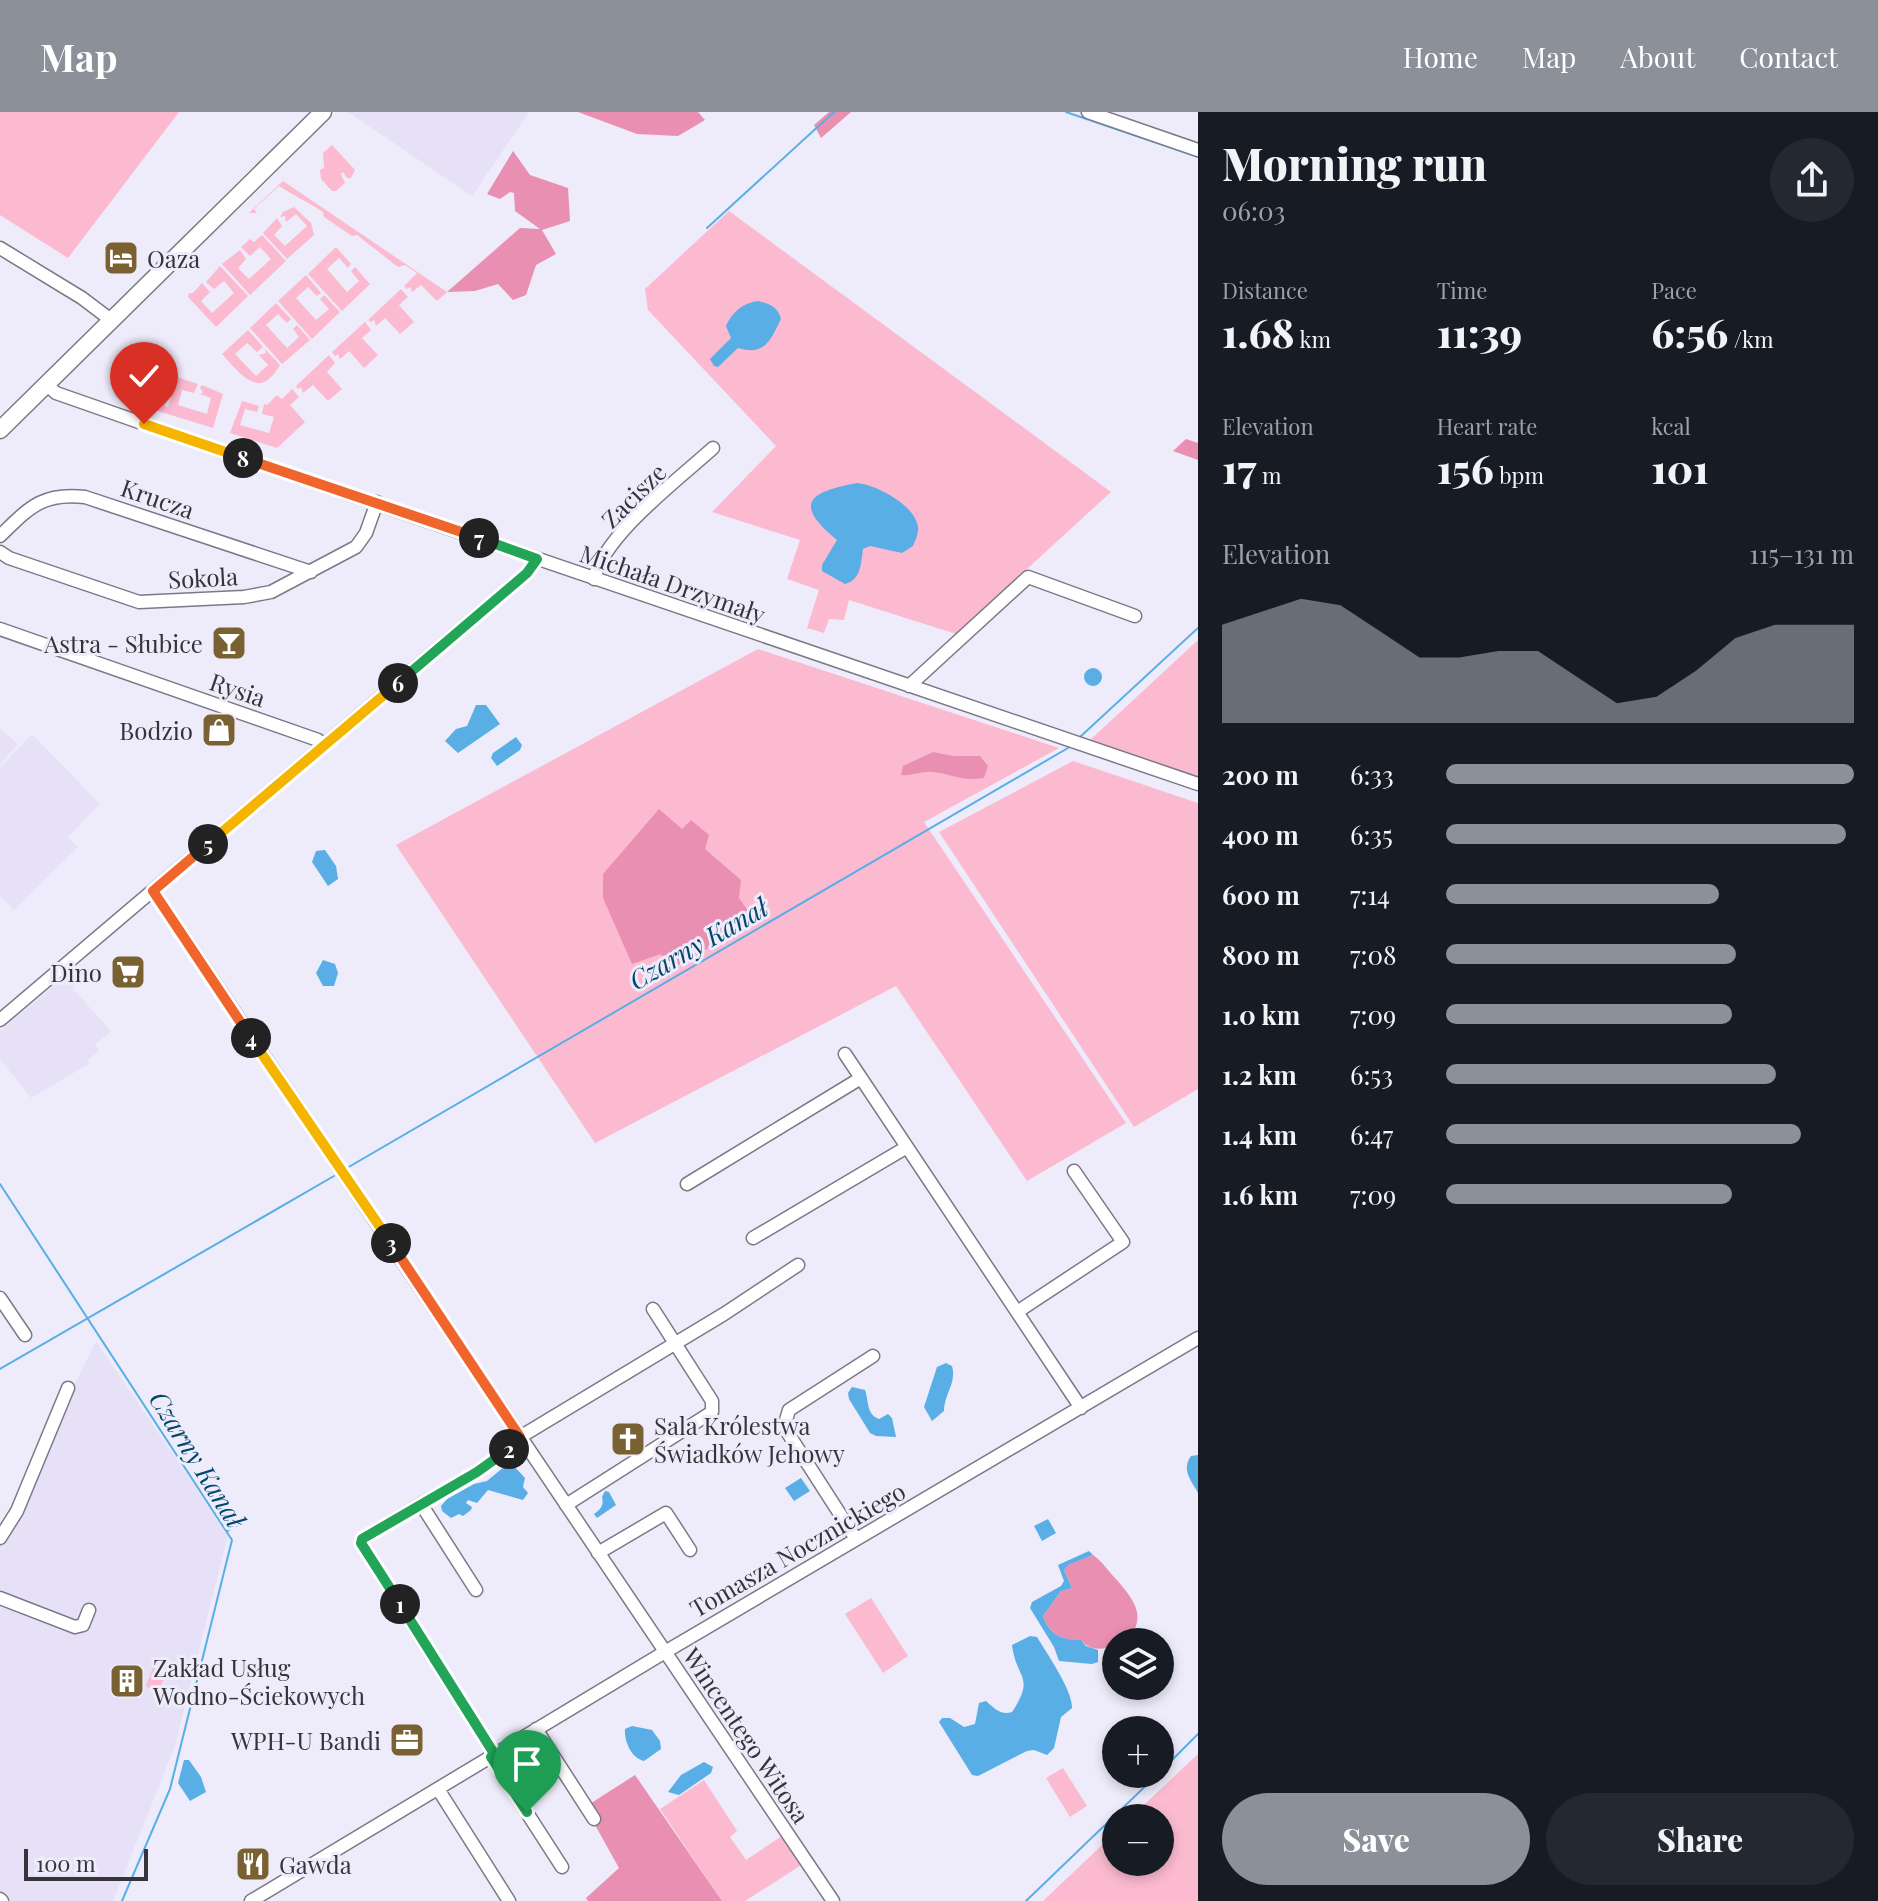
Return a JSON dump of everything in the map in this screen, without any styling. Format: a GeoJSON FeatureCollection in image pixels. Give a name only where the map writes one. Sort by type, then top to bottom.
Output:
{"type":"FeatureCollection","features":[{"type":"Feature","properties":{"kind":"main road"},"geometry":{"type":"LineString","coordinates":[[0,430],[323,112]]}},
{"type":"Feature","properties":{"kind":"street"},"geometry":{"type":"LineString","coordinates":[[1088,112],[1198,150]]}},
{"type":"Feature","properties":{"kind":"street"},"geometry":{"type":"LineString","coordinates":[[0,248],[82,298],[111,320]]}},
{"type":"Feature","properties":{"kind":"street","name":"Michała Drzymały"},"geometry":{"type":"LineString","coordinates":[[46,384],[56,393],[69,398],[1198,784]]}},
{"type":"Feature","properties":{"kind":"street","name":"Zacisze"},"geometry":{"type":"LineString","coordinates":[[594,579],[596,568],[623,530],[713,448]]}},
{"type":"Feature","properties":{"kind":"street","name":"Krucza"},"geometry":{"type":"LineString","coordinates":[[0,536],[31,506],[63,494],[85,497],[311,572]]}},
{"type":"Feature","properties":{"kind":"street","name":"Sokola"},"geometry":{"type":"LineString","coordinates":[[0,552],[9,558],[139,602],[244,597],[271,592],[356,547],[366,533],[377,502]]}},
{"type":"Feature","properties":{"kind":"street"},"geometry":{"type":"LineString","coordinates":[[0,1020],[527,573],[537,559]]}},
{"type":"Feature","properties":{"kind":"street"},"geometry":{"type":"LineString","coordinates":[[909,686],[1028,577],[1135,616]]}},
{"type":"Feature","properties":{"kind":"street","name":"Rysia"},"geometry":{"type":"LineString","coordinates":[[0,629],[318,740],[324,745]]}},
{"type":"Feature","properties":{"kind":"street","name":"Wincentego Witosa"},"geometry":{"type":"LineString","coordinates":[[153,891],[833,1901]]}},
{"type":"Feature","properties":{"kind":"street"},"geometry":{"type":"LineString","coordinates":[[845,1054],[1081,1408]]}},
{"type":"Feature","properties":{"kind":"street"},"geometry":{"type":"LineString","coordinates":[[687,1184],[861,1078]]}},
{"type":"Feature","properties":{"kind":"street"},"geometry":{"type":"LineString","coordinates":[[753,1238],[907,1147]]}},
{"type":"Feature","properties":{"kind":"street"},"geometry":{"type":"LineString","coordinates":[[1017,1312],[1123,1242],[1074,1171]]}},
{"type":"Feature","properties":{"kind":"street"},"geometry":{"type":"LineString","coordinates":[[562,1867],[361,1543],[362,1539],[477,1472],[520,1437],[798,1265]]}},
{"type":"Feature","properties":{"kind":"street"},"geometry":{"type":"LineString","coordinates":[[0,1298],[25,1335]]}},
{"type":"Feature","properties":{"kind":"street"},"geometry":{"type":"LineString","coordinates":[[566,1505],[712,1412],[712,1401],[653,1309]]}},
{"type":"Feature","properties":{"kind":"street","name":"Tomasza Nocznickiego"},"geometry":{"type":"LineString","coordinates":[[251,1901],[665,1652],[1198,1338]]}},
{"type":"Feature","properties":{"kind":"street"},"geometry":{"type":"LineString","coordinates":[[856,1539],[784,1427],[789,1410],[873,1356]]}},
{"type":"Feature","properties":{"kind":"street"},"geometry":{"type":"LineString","coordinates":[[0,1538],[17,1511],[68,1388]]}},
{"type":"Feature","properties":{"kind":"street"},"geometry":{"type":"LineString","coordinates":[[421,1504],[476,1590]]}},
{"type":"Feature","properties":{"kind":"street"},"geometry":{"type":"LineString","coordinates":[[598,1553],[666,1513],[690,1550]]}},
{"type":"Feature","properties":{"kind":"street"},"geometry":{"type":"LineString","coordinates":[[0,1598],[75,1627],[83,1625],[89,1610]]}},
{"type":"Feature","properties":{"kind":"street"},"geometry":{"type":"LineString","coordinates":[[536,1729],[594,1819]]}},
{"type":"Feature","properties":{"kind":"street"},"geometry":{"type":"LineString","coordinates":[[438,1789],[509,1901]]}},
{"type":"Feature","properties":{"kind":"shaded area"},"geometry":{"type":"Polygon","coordinates":[[[0,112],[179,112],[68,258],[0,215],[0,112]]]}},
{"type":"Feature","properties":{"kind":"shaded area"},"geometry":{"type":"Polygon","coordinates":[[[348,112],[529,112],[472,196],[348,112]]]}},
{"type":"Feature","properties":{"kind":"shaded area"},"geometry":{"type":"Polygon","coordinates":[[[578,112],[698,112],[705,120],[678,136],[637,134],[578,112]]]}},
{"type":"Feature","properties":{"kind":"shaded area"},"geometry":{"type":"Polygon","coordinates":[[[829,112],[851,112],[821,138],[814,125],[829,112]]]}},
{"type":"Feature","properties":{"kind":"shaded area"},"geometry":{"type":"Polygon","coordinates":[[[332,145],[355,170],[351,178],[343,172],[341,174],[345,183],[336,191],[332,191],[321,179],[320,170],[324,168],[323,153],[332,145]]]}},
{"type":"Feature","properties":{"kind":"shaded area"},"geometry":{"type":"Polygon","coordinates":[[[513,151],[530,175],[568,188],[570,221],[542,230],[556,254],[536,265],[526,295],[513,300],[498,284],[475,291],[447,292],[520,228],[540,229],[515,211],[514,193],[510,192],[500,199],[487,194],[513,151]]]}},
{"type":"Feature","properties":{"kind":"shaded area"},"geometry":{"type":"Polygon","coordinates":[[[283,181],[447,292],[437,301],[421,285],[412,292],[410,287],[407,289],[404,286],[417,273],[405,265],[398,267],[357,235],[352,236],[324,217],[323,212],[279,186],[254,209],[257,213],[249,213],[283,181]]]}},
{"type":"Feature","properties":{"kind":"shaded area"},"geometry":{"type":"Polygon","coordinates":[[[294,207],[311,223],[314,235],[287,259],[263,233],[277,218],[282,226],[274,235],[285,246],[307,226],[296,214],[286,222],[285,216],[280,217],[294,207]]]}},
{"type":"Feature","properties":{"kind":"shaded area"},"geometry":{"type":"Polygon","coordinates":[[[729,211],[1111,492],[956,634],[849,600],[844,620],[829,619],[824,633],[807,628],[819,590],[787,579],[800,540],[712,512],[776,446],[648,310],[645,289],[729,211]]]}},
{"type":"Feature","properties":{"kind":"shaded area"},"geometry":{"type":"Polygon","coordinates":[[[262,235],[286,261],[250,295],[222,264],[240,250],[246,259],[238,268],[249,279],[271,259],[260,247],[250,256],[241,247],[250,239],[254,242],[262,235]]]}},
{"type":"Feature","properties":{"kind":"shaded area"},"geometry":{"type":"Polygon","coordinates":[[[336,247],[351,264],[348,268],[339,258],[327,269],[347,292],[359,281],[351,271],[355,267],[370,284],[342,311],[308,274],[336,247]]]}},
{"type":"Feature","properties":{"kind":"shaded area"},"geometry":{"type":"Polygon","coordinates":[[[220,266],[248,296],[216,327],[188,297],[202,283],[210,292],[201,301],[212,313],[234,293],[224,281],[214,289],[206,282],[220,266]]]}},
{"type":"Feature","properties":{"kind":"shaded area"},"geometry":{"type":"Polygon","coordinates":[[[306,275],[321,293],[317,296],[308,287],[296,298],[316,320],[329,309],[320,299],[324,295],[340,312],[312,339],[278,301],[306,275]]]}},
{"type":"Feature","properties":{"kind":"shaded area"},"geometry":{"type":"Polygon","coordinates":[[[401,289],[408,297],[399,305],[414,322],[400,334],[385,318],[376,326],[374,320],[368,320],[401,289]]]}},
{"type":"Feature","properties":{"kind":"shaded area"},"geometry":{"type":"Polygon","coordinates":[[[276,303],[291,319],[287,323],[278,314],[266,325],[287,348],[299,337],[293,329],[297,325],[310,340],[282,364],[250,328],[276,303]]]}},
{"type":"Feature","properties":{"kind":"shaded area"},"geometry":{"type":"Polygon","coordinates":[[[365,322],[371,330],[362,338],[378,355],[364,368],[349,351],[340,359],[338,354],[335,356],[332,352],[365,322]]]}},
{"type":"Feature","properties":{"kind":"shaded area"},"geometry":{"type":"Polygon","coordinates":[[[248,330],[263,347],[257,352],[247,343],[235,354],[256,376],[268,365],[259,355],[266,353],[265,349],[280,365],[273,376],[258,383],[243,376],[222,354],[248,330]]]}},
{"type":"Feature","properties":{"kind":"shaded area"},"geometry":{"type":"Polygon","coordinates":[[[329,355],[335,363],[327,372],[342,389],[328,401],[313,385],[303,393],[301,387],[298,389],[296,386],[329,355]]]}},
{"type":"Feature","properties":{"kind":"shaded area"},"geometry":{"type":"Polygon","coordinates":[[[167,370],[174,374],[165,406],[168,407],[177,377],[198,384],[194,393],[182,390],[178,405],[207,414],[211,398],[200,394],[203,392],[200,388],[202,385],[223,394],[213,428],[132,403],[167,370]]]}},
{"type":"Feature","properties":{"kind":"shaded area"},"geometry":{"type":"Polygon","coordinates":[[[292,389],[299,397],[290,405],[305,422],[277,448],[230,433],[242,401],[259,406],[257,412],[245,409],[240,425],[269,433],[274,417],[262,414],[264,404],[267,405],[277,395],[282,399],[292,389]]]}},
{"type":"Feature","properties":{"kind":"shaded area"},"geometry":{"type":"Polygon","coordinates":[[[1186,439],[1198,443],[1198,460],[1173,451],[1186,439]]]}},
{"type":"Feature","properties":{"kind":"shaded area"},"geometry":{"type":"Polygon","coordinates":[[[1198,640],[1198,779],[1089,741],[1198,640]]]}},
{"type":"Feature","properties":{"kind":"shaded area"},"geometry":{"type":"Polygon","coordinates":[[[758,649],[1059,748],[924,822],[1126,1123],[1027,1181],[896,986],[595,1143],[396,845],[758,649]]]}},
{"type":"Feature","properties":{"kind":"shaded area"},"geometry":{"type":"Polygon","coordinates":[[[0,728],[18,744],[0,764],[0,728]]]}},
{"type":"Feature","properties":{"kind":"shaded area"},"geometry":{"type":"Polygon","coordinates":[[[32,734],[100,804],[68,837],[78,847],[14,910],[0,896],[0,768],[32,734]]]}},
{"type":"Feature","properties":{"kind":"shaded area"},"geometry":{"type":"Polygon","coordinates":[[[933,752],[980,756],[988,766],[984,778],[963,778],[933,772],[901,775],[903,766],[933,752]]]}},
{"type":"Feature","properties":{"kind":"shaded area"},"geometry":{"type":"Polygon","coordinates":[[[1073,761],[1198,803],[1198,1089],[1134,1127],[939,832],[1073,761]]]}},
{"type":"Feature","properties":{"kind":"shaded area"},"geometry":{"type":"Polygon","coordinates":[[[659,809],[682,829],[691,820],[709,835],[705,849],[741,880],[739,898],[756,922],[670,969],[661,954],[632,964],[603,898],[603,874],[659,809]]]}},
{"type":"Feature","properties":{"kind":"shaded area"},"geometry":{"type":"Polygon","coordinates":[[[76,968],[83,977],[72,988],[111,1031],[95,1045],[99,1051],[88,1060],[89,1064],[31,1098],[0,1059],[0,1031],[76,968]]]}},
{"type":"Feature","properties":{"kind":"shaded area"},"geometry":{"type":"Polygon","coordinates":[[[96,1341],[228,1535],[175,1746],[113,1901],[8,1901],[0,1892],[0,1538],[96,1341]]]}},
{"type":"Feature","properties":{"kind":"shaded area"},"geometry":{"type":"Polygon","coordinates":[[[1093,1555],[1102,1563],[1133,1602],[1138,1617],[1135,1628],[1102,1628],[1101,1649],[1058,1635],[1049,1628],[1043,1616],[1061,1591],[1072,1588],[1064,1570],[1067,1565],[1093,1555]]]}},
{"type":"Feature","properties":{"kind":"shaded area"},"geometry":{"type":"Polygon","coordinates":[[[871,1598],[908,1656],[883,1673],[845,1614],[871,1598]]]}},
{"type":"Feature","properties":{"kind":"shaded area"},"geometry":{"type":"Polygon","coordinates":[[[155,1662],[168,1668],[156,1692],[146,1686],[155,1662]]]}},
{"type":"Feature","properties":{"kind":"shaded area"},"geometry":{"type":"Polygon","coordinates":[[[1198,1754],[1198,1901],[1043,1901],[1102,1845],[1102,1876],[1174,1876],[1174,1804],[1145,1804],[1162,1788],[1174,1788],[1174,1777],[1198,1754]]]}},
{"type":"Feature","properties":{"kind":"shaded area"},"geometry":{"type":"Polygon","coordinates":[[[1063,1768],[1087,1806],[1070,1817],[1046,1778],[1063,1768]]]}},
{"type":"Feature","properties":{"kind":"shaded area"},"geometry":{"type":"Polygon","coordinates":[[[635,1775],[722,1901],[588,1901],[586,1898],[619,1868],[585,1807],[635,1775]]]}},
{"type":"Feature","properties":{"kind":"shaded area"},"geometry":{"type":"Polygon","coordinates":[[[704,1780],[737,1831],[730,1837],[746,1860],[785,1834],[806,1862],[745,1901],[722,1901],[660,1809],[704,1780]]]}},
{"type":"Feature","properties":{"kind":"water"},"geometry":{"type":"Polygon","coordinates":[[[758,301],[773,307],[781,319],[770,340],[755,350],[738,348],[718,367],[714,366],[710,359],[731,338],[726,326],[731,316],[743,306],[758,301]]]}},
{"type":"Feature","properties":{"kind":"water"},"geometry":{"type":"Polygon","coordinates":[[[857,483],[884,492],[903,504],[915,519],[918,532],[913,546],[902,553],[870,546],[863,549],[857,575],[845,584],[822,571],[822,565],[837,540],[823,528],[811,509],[812,501],[818,495],[857,483]]]}},
{"type":"Feature","properties":{"kind":"water"},"geometry":{"type":"Polygon","coordinates":[[[1093,668],[1102,677],[1093,686],[1084,677],[1093,668]]]}},
{"type":"Feature","properties":{"kind":"water"},"geometry":{"type":"Polygon","coordinates":[[[476,705],[486,705],[500,724],[458,753],[445,741],[456,729],[467,726],[476,705]]]}},
{"type":"Feature","properties":{"kind":"water"},"geometry":{"type":"Polygon","coordinates":[[[516,737],[522,745],[520,750],[497,766],[491,758],[493,753],[516,737]]]}},
{"type":"Feature","properties":{"kind":"water"},"geometry":{"type":"Polygon","coordinates":[[[325,850],[336,866],[338,879],[328,886],[312,862],[316,851],[325,850]]]}},
{"type":"Feature","properties":{"kind":"water"},"geometry":{"type":"Polygon","coordinates":[[[323,960],[335,964],[338,973],[334,986],[323,986],[316,973],[323,960]]]}},
{"type":"Feature","properties":{"kind":"water"},"geometry":{"type":"Polygon","coordinates":[[[946,1363],[952,1366],[952,1383],[944,1411],[932,1421],[924,1407],[937,1367],[946,1363]]]}},
{"type":"Feature","properties":{"kind":"water"},"geometry":{"type":"Polygon","coordinates":[[[852,1387],[865,1390],[870,1411],[875,1417],[879,1419],[888,1414],[892,1418],[896,1437],[870,1433],[849,1399],[848,1393],[852,1387]]]}},
{"type":"Feature","properties":{"kind":"water"},"geometry":{"type":"Polygon","coordinates":[[[1198,1455],[1198,1493],[1188,1475],[1187,1466],[1191,1456],[1198,1455]]]}},
{"type":"Feature","properties":{"kind":"water"},"geometry":{"type":"Polygon","coordinates":[[[513,1465],[525,1478],[523,1487],[528,1493],[523,1500],[488,1490],[477,1503],[468,1500],[466,1503],[472,1507],[463,1516],[459,1514],[451,1518],[442,1511],[441,1506],[447,1499],[513,1465]]]}},
{"type":"Feature","properties":{"kind":"water"},"geometry":{"type":"Polygon","coordinates":[[[801,1478],[810,1491],[794,1501],[785,1488],[801,1478]]]}},
{"type":"Feature","properties":{"kind":"water"},"geometry":{"type":"Polygon","coordinates":[[[605,1491],[609,1492],[616,1505],[597,1518],[594,1514],[601,1507],[605,1491]]]}},
{"type":"Feature","properties":{"kind":"water"},"geometry":{"type":"Polygon","coordinates":[[[1048,1519],[1056,1533],[1042,1541],[1034,1526],[1048,1519]]]}},
{"type":"Feature","properties":{"kind":"water"},"geometry":{"type":"Polygon","coordinates":[[[1089,1551],[1093,1555],[1068,1565],[1064,1570],[1072,1588],[1061,1591],[1043,1616],[1049,1628],[1058,1635],[1081,1640],[1086,1646],[1098,1650],[1098,1662],[1059,1661],[1030,1608],[1032,1602],[1061,1586],[1064,1581],[1058,1565],[1089,1551]]]}},
{"type":"Feature","properties":{"kind":"water"},"geometry":{"type":"Polygon","coordinates":[[[1030,1636],[1037,1637],[1058,1672],[1072,1708],[1061,1717],[1054,1748],[1047,1755],[1027,1751],[978,1776],[972,1775],[939,1722],[942,1718],[950,1718],[964,1727],[975,1724],[979,1703],[986,1701],[1001,1712],[1012,1712],[1024,1684],[1012,1645],[1030,1636]]]}},
{"type":"Feature","properties":{"kind":"water"},"geometry":{"type":"Polygon","coordinates":[[[632,1726],[652,1730],[660,1741],[661,1749],[644,1761],[635,1756],[625,1734],[625,1729],[632,1726]]]}},
{"type":"Feature","properties":{"kind":"water"},"geometry":{"type":"Polygon","coordinates":[[[184,1760],[189,1760],[201,1777],[206,1792],[190,1801],[178,1783],[184,1760]]]}},
{"type":"Feature","properties":{"kind":"water"},"geometry":{"type":"Polygon","coordinates":[[[704,1762],[713,1767],[711,1773],[679,1795],[668,1792],[681,1775],[704,1762]]]}},
{"type":"Feature","properties":{"kind":"waterway"},"geometry":{"type":"LineString","coordinates":[[707,228],[834,112]]}},
{"type":"Feature","properties":{"kind":"waterway"},"geometry":{"type":"LineString","coordinates":[[1066,112],[1198,157]]}},
{"type":"Feature","properties":{"kind":"waterway","name":"Czarny Kanał"},"geometry":{"type":"LineString","coordinates":[[1080,737],[1198,628]]}},
{"type":"Feature","properties":{"kind":"waterway","name":"Czarny Kanał"},"geometry":{"type":"LineString","coordinates":[[347,1168],[1068,748]]}},
{"type":"Feature","properties":{"kind":"waterway","name":"Czarny Kanał"},"geometry":{"type":"LineString","coordinates":[[0,1369],[334,1176]]}},
{"type":"Feature","properties":{"kind":"waterway","name":"Czarny Kanał"},"geometry":{"type":"LineString","coordinates":[[0,1184],[232,1540],[170,1789],[122,1901]]}},
{"type":"Feature","properties":{"kind":"waterway"},"geometry":{"type":"LineString","coordinates":[[227,1531],[247,1520]]}},
{"type":"Feature","properties":{"kind":"waterway"},"geometry":{"type":"LineString","coordinates":[[1174,1758],[1198,1734]]}},
{"type":"Feature","properties":{"kind":"waterway"},"geometry":{"type":"LineString","coordinates":[[1026,1901],[1143,1788]]}},
{"type":"Feature","properties":{"kind":"place","name":"Oaza"},"geometry":{"type":"Point","coordinates":[121,258]}},
{"type":"Feature","properties":{"kind":"place","name":"Astra - Słubice"},"geometry":{"type":"Point","coordinates":[229,643]}},
{"type":"Feature","properties":{"kind":"place","name":"Bodzio"},"geometry":{"type":"Point","coordinates":[219,730]}},
{"type":"Feature","properties":{"kind":"place","name":"Dino"},"geometry":{"type":"Point","coordinates":[128,972]}},
{"type":"Feature","properties":{"kind":"place","name":"Sala Królestwa Świadków Jehowy"},"geometry":{"type":"Point","coordinates":[628,1439]}},
{"type":"Feature","properties":{"kind":"place","name":"Zakład Usług Wodno-Ściekowych"},"geometry":{"type":"Point","coordinates":[127,1681]}},
{"type":"Feature","properties":{"kind":"place","name":"WPH-U Bandi"},"geometry":{"type":"Point","coordinates":[407,1740]}},
{"type":"Feature","properties":{"kind":"place","name":"Gawda"},"geometry":{"type":"Point","coordinates":[253,1864]}},
{"type":"Feature","properties":{"kind":"route"},"geometry":{"type":"LineString","coordinates":[[144,424],[537,559],[533,568],[153,891],[520,1437],[477,1472],[370,1533],[361,1543],[454,1688],[495,1755],[491,1757],[527,1812]]}}]}
